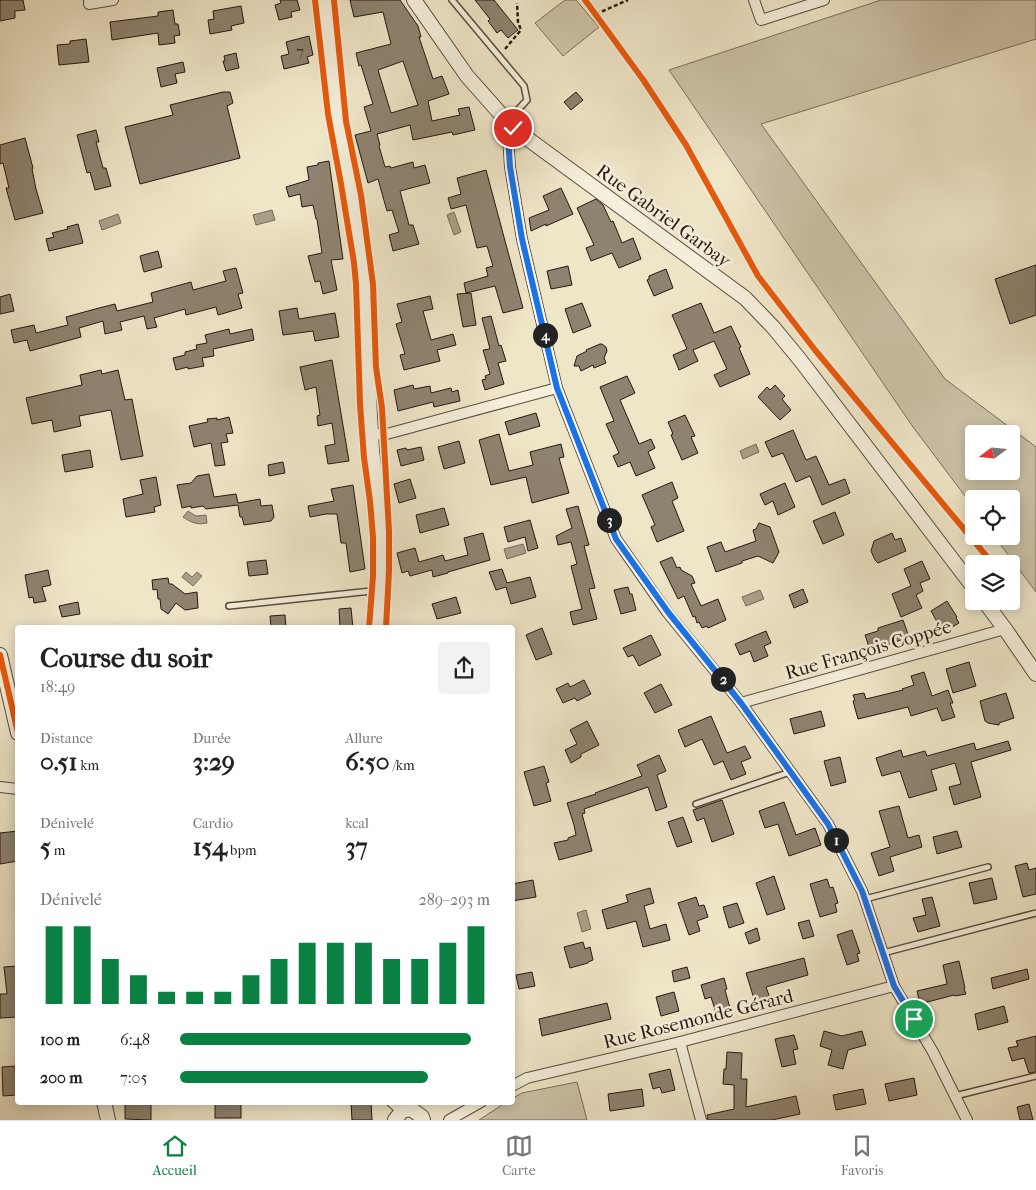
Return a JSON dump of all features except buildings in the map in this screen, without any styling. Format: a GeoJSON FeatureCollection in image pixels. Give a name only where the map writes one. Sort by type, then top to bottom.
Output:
{"type":"FeatureCollection","features":[{"type":"Feature","properties":{"kind":"street"},"geometry":{"type":"LineString","coordinates":[[89,0],[89,4],[114,0]]}},
{"type":"Feature","properties":{"kind":"street"},"geometry":{"type":"LineString","coordinates":[[326,0],[334,99],[355,220],[362,273],[371,433],[380,514],[381,590],[377,625]]}},
{"type":"Feature","properties":{"kind":"street","name":"Rue Gabriel Garbay"},"geometry":{"type":"LineString","coordinates":[[414,0],[467,76],[512,126],[745,298],[773,327],[965,576]]}},
{"type":"Feature","properties":{"kind":"street"},"geometry":{"type":"LineString","coordinates":[[754,0],[761,20],[824,0]]}},
{"type":"Feature","properties":{"kind":"street"},"geometry":{"type":"LineString","coordinates":[[512,126],[508,136],[510,167],[522,239],[557,388],[616,539],[668,612],[741,703],[828,824],[862,891],[894,986],[933,1052],[967,1120]]}},
{"type":"Feature","properties":{"kind":"street"},"geometry":{"type":"LineString","coordinates":[[371,433],[383,434],[557,388]]}},
{"type":"Feature","properties":{"kind":"street"},"geometry":{"type":"LineString","coordinates":[[991,610],[1036,674]]}},
{"type":"Feature","properties":{"kind":"street","name":"Rue François Coppée"},"geometry":{"type":"LineString","coordinates":[[741,703],[1005,629]]}},
{"type":"Feature","properties":{"kind":"street"},"geometry":{"type":"LineString","coordinates":[[0,655],[15,720]]}},
{"type":"Feature","properties":{"kind":"street"},"geometry":{"type":"LineString","coordinates":[[0,787],[15,789]]}},
{"type":"Feature","properties":{"kind":"street","name":"Rue Rosemonde Gérard"},"geometry":{"type":"LineString","coordinates":[[515,1084],[527,1078],[680,1042],[894,986]]}},
{"type":"Feature","properties":{"kind":"street"},"geometry":{"type":"LineString","coordinates":[[680,1042],[701,1120]]}},
{"type":"Feature","properties":{"kind":"street"},"geometry":{"type":"LineString","coordinates":[[105,1105],[108,1120]]}},
{"type":"Feature","properties":{"kind":"street"},"geometry":{"type":"LineString","coordinates":[[449,1120],[476,1105]]}},
{"type":"Feature","properties":{"kind":"lane"},"geometry":{"type":"LineString","coordinates":[[452,0],[524,86],[527,100],[515,113],[512,126]]}},
{"type":"Feature","properties":{"kind":"lane"},"geometry":{"type":"LineString","coordinates":[[230,606],[381,590]]}},
{"type":"Feature","properties":{"kind":"lane"},"geometry":{"type":"LineString","coordinates":[[696,804],[791,772]]}},
{"type":"Feature","properties":{"kind":"lane"},"geometry":{"type":"LineString","coordinates":[[865,899],[988,867]]}},
{"type":"Feature","properties":{"kind":"lane"},"geometry":{"type":"LineString","coordinates":[[883,953],[1036,913]]}},
{"type":"Feature","properties":{"kind":"lane"},"geometry":{"type":"LineString","coordinates":[[955,1096],[1036,1076]]}},
{"type":"Feature","properties":{"kind":"path"},"geometry":{"type":"LineString","coordinates":[[596,14],[628,0]]}},
{"type":"Feature","properties":{"kind":"path"},"geometry":{"type":"LineString","coordinates":[[499,55],[521,30],[518,22],[517,4]]}},
{"type":"Feature","properties":{"kind":"path"},"geometry":{"type":"LineString","coordinates":[[591,7],[602,22]]}},
{"type":"Feature","properties":{"kind":"shaded area"},"geometry":{"type":"Polygon","coordinates":[[[565,0],[576,0],[599,27],[563,56],[535,23],[565,0]]]}},
{"type":"Feature","properties":{"kind":"shaded area"},"geometry":{"type":"Polygon","coordinates":[[[881,0],[1036,0],[1036,39],[761,124],[945,379],[1007,425],[965,425],[965,480],[1020,480],[1020,435],[1036,447],[1036,592],[1020,571],[1020,555],[1008,555],[1001,545],[1020,545],[1020,490],[965,490],[965,496],[913,427],[669,70],[881,0]]]}},
{"type":"Feature","properties":{"kind":"shaded area"},"geometry":{"type":"Polygon","coordinates":[[[272,210],[275,220],[256,225],[253,215],[272,210]]]}},
{"type":"Feature","properties":{"kind":"shaded area"},"geometry":{"type":"Polygon","coordinates":[[[454,212],[461,232],[454,235],[447,215],[454,212]]]}},
{"type":"Feature","properties":{"kind":"shaded area"},"geometry":{"type":"Polygon","coordinates":[[[118,214],[121,223],[102,230],[99,221],[118,214]]]}},
{"type":"Feature","properties":{"kind":"shaded area"},"geometry":{"type":"Polygon","coordinates":[[[756,444],[759,452],[743,459],[740,451],[756,444]]]}},
{"type":"Feature","properties":{"kind":"shaded area"},"geometry":{"type":"Polygon","coordinates":[[[188,511],[196,516],[206,515],[207,523],[200,524],[189,521],[183,517],[188,511]]]}},
{"type":"Feature","properties":{"kind":"shaded area"},"geometry":{"type":"Polygon","coordinates":[[[523,544],[526,553],[507,559],[504,549],[523,544]]]}},
{"type":"Feature","properties":{"kind":"shaded area"},"geometry":{"type":"Polygon","coordinates":[[[186,572],[192,577],[197,572],[202,576],[193,586],[182,577],[186,572]]]}},
{"type":"Feature","properties":{"kind":"shaded area"},"geometry":{"type":"Polygon","coordinates":[[[760,590],[764,599],[746,606],[742,597],[760,590]]]}},
{"type":"Feature","properties":{"kind":"shaded area"},"geometry":{"type":"Polygon","coordinates":[[[586,910],[591,929],[582,932],[577,913],[586,910]]]}},
{"type":"Feature","properties":{"kind":"shaded area"},"geometry":{"type":"Polygon","coordinates":[[[577,1082],[587,1120],[479,1120],[502,1105],[515,1105],[515,1097],[522,1093],[577,1082]]]}},
{"type":"Feature","properties":{"kind":"cycle path"},"geometry":{"type":"LineString","coordinates":[[315,0],[328,114],[356,284],[360,404],[373,537],[373,576],[369,625]]}},
{"type":"Feature","properties":{"kind":"cycle path"},"geometry":{"type":"LineString","coordinates":[[334,0],[346,121],[361,195],[373,284],[376,367],[382,408],[389,531],[386,625]]}},
{"type":"Feature","properties":{"kind":"cycle path"},"geometry":{"type":"LineString","coordinates":[[585,0],[644,81],[686,145],[758,276],[815,350],[986,555]]}},
{"type":"Feature","properties":{"kind":"cycle path"},"geometry":{"type":"LineString","coordinates":[[0,655],[15,720]]}},
{"type":"Feature","properties":{"kind":"route"},"geometry":{"type":"LineString","coordinates":[[513,128],[508,136],[510,167],[522,239],[557,388],[616,539],[668,612],[741,703],[828,824],[862,891],[894,986],[914,1019]]}}]}
